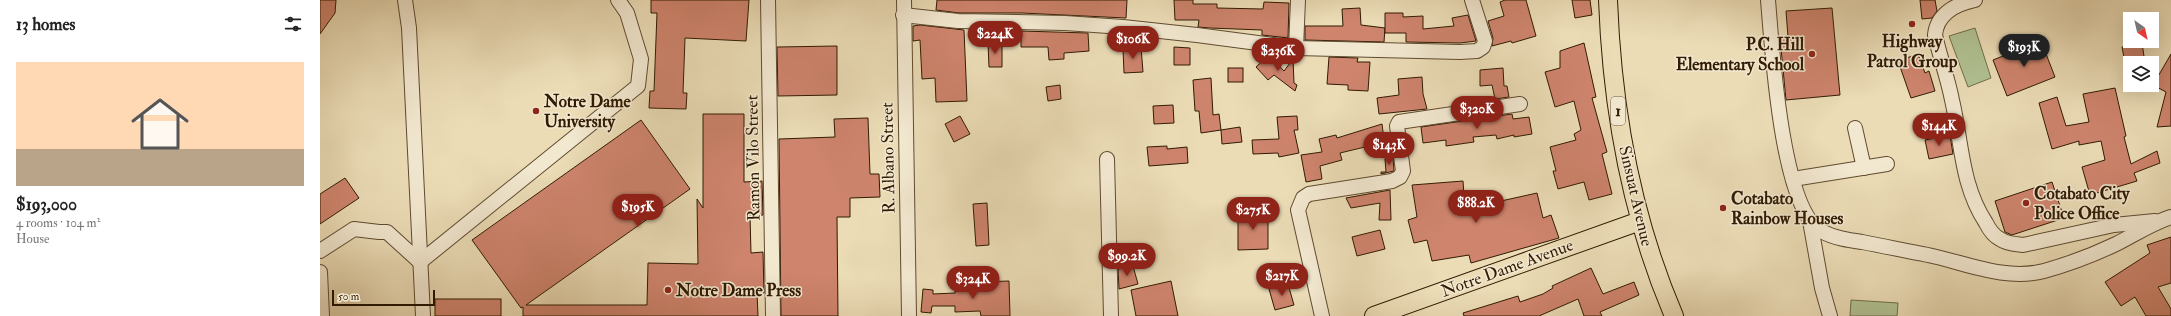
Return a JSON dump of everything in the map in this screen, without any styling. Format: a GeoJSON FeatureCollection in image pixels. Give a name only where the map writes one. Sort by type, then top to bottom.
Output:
{"type":"FeatureCollection","features":[{"type":"Feature","properties":{"kind":"main road","name":"Sinsuat Avenue"},"geometry":{"type":"LineString","coordinates":[[1608,0],[1613,78],[1622,144],[1640,221],[1652,260],[1674,316]]}},
{"type":"Feature","properties":{"kind":"main road","name":"Notre Dame Avenue"},"geometry":{"type":"LineString","coordinates":[[1374,316],[1640,221]]}},
{"type":"Feature","properties":{"kind":"street"},"geometry":{"type":"LineString","coordinates":[[405,0],[409,28],[423,316]]}},
{"type":"Feature","properties":{"kind":"street"},"geometry":{"type":"LineString","coordinates":[[420,262],[638,86],[641,59],[627,13],[618,0]]}},
{"type":"Feature","properties":{"kind":"street","name":"Ramon Vilo Street"},"geometry":{"type":"LineString","coordinates":[[768,0],[773,316]]}},
{"type":"Feature","properties":{"kind":"street","name":"R. Albano Street"},"geometry":{"type":"LineString","coordinates":[[904,0],[909,316]]}},
{"type":"Feature","properties":{"kind":"street"},"geometry":{"type":"LineString","coordinates":[[1296,48],[1298,0]]}},
{"type":"Feature","properties":{"kind":"street"},"geometry":{"type":"LineString","coordinates":[[904,15],[958,21],[1065,23],[1116,27],[1197,35],[1296,48],[1460,52],[1477,51],[1483,47],[1485,41],[1468,0]]}},
{"type":"Feature","properties":{"kind":"street"},"geometry":{"type":"LineString","coordinates":[[1768,0],[1782,123],[1793,178],[1798,199],[1810,221],[1819,230],[1847,240],[1952,260],[1994,272],[2018,274],[2043,271],[2075,261],[2114,245],[2166,219]]}},
{"type":"Feature","properties":{"kind":"street"},"geometry":{"type":"LineString","coordinates":[[1976,0],[1949,10],[1936,26],[1935,36],[1953,101],[1966,178],[1980,215],[1990,229],[1999,239],[2004,242],[2023,245],[2114,225],[2166,219]]}},
{"type":"Feature","properties":{"kind":"street"},"geometry":{"type":"LineString","coordinates":[[1322,316],[1298,210],[1303,198],[1309,194],[1392,181],[1400,177],[1403,171],[1396,126],[1400,122],[1520,104]]}},
{"type":"Feature","properties":{"kind":"street"},"geometry":{"type":"LineString","coordinates":[[1855,128],[1864,168]]}},
{"type":"Feature","properties":{"kind":"street"},"geometry":{"type":"LineString","coordinates":[[1106,159],[1111,316]]}},
{"type":"Feature","properties":{"kind":"street"},"geometry":{"type":"LineString","coordinates":[[1793,178],[1887,164]]}},
{"type":"Feature","properties":{"kind":"street"},"geometry":{"type":"LineString","coordinates":[[1810,221],[1822,288],[1830,316]]}},
{"type":"Feature","properties":{"kind":"street"},"geometry":{"type":"LineString","coordinates":[[320,251],[354,229],[387,232],[420,262]]}},
{"type":"Feature","properties":{"kind":"street"},"geometry":{"type":"LineString","coordinates":[[320,272],[322,316]]}},
{"type":"Feature","properties":{"kind":"green space"},"geometry":{"type":"Polygon","coordinates":[[[1975,28],[1991,78],[1968,87],[1949,36],[1975,28]]]}},
{"type":"Feature","properties":{"kind":"green space"},"geometry":{"type":"Polygon","coordinates":[[[1851,300],[1898,303],[1897,316],[1850,316],[1851,300]]]}},
{"type":"Feature","properties":{"kind":"building"},"geometry":{"type":"Polygon","coordinates":[[[320,0],[336,0],[335,13],[320,34],[320,0]]]}},
{"type":"Feature","properties":{"kind":"building"},"geometry":{"type":"Polygon","coordinates":[[[651,0],[749,0],[746,41],[685,38],[683,93],[687,93],[686,109],[649,108],[650,91],[654,91],[657,13],[651,13],[651,0]]]}},
{"type":"Feature","properties":{"kind":"building"},"geometry":{"type":"Polygon","coordinates":[[[937,0],[1127,0],[1126,18],[1022,13],[959,13],[936,10],[937,0]]]}},
{"type":"Feature","properties":{"kind":"building"},"geometry":{"type":"Polygon","coordinates":[[[1174,0],[1193,0],[1193,4],[1217,4],[1217,8],[1263,9],[1264,2],[1289,3],[1288,38],[1262,35],[1262,30],[1198,27],[1199,20],[1175,20],[1174,0]]]}},
{"type":"Feature","properties":{"kind":"building"},"geometry":{"type":"Polygon","coordinates":[[[1505,0],[1526,0],[1536,36],[1512,43],[1511,41],[1492,46],[1493,38],[1488,21],[1504,16],[1500,2],[1505,0]]]}},
{"type":"Feature","properties":{"kind":"building"},"geometry":{"type":"Polygon","coordinates":[[[1572,0],[1590,0],[1592,15],[1575,18],[1572,0]]]}},
{"type":"Feature","properties":{"kind":"building"},"geometry":{"type":"Polygon","coordinates":[[[1920,0],[1935,0],[1937,11],[1932,18],[1922,19],[1920,0]]]}},
{"type":"Feature","properties":{"kind":"building"},"geometry":{"type":"Polygon","coordinates":[[[1360,8],[1361,25],[1385,28],[1384,42],[1305,40],[1305,26],[1343,26],[1342,9],[1360,8]]]}},
{"type":"Feature","properties":{"kind":"building"},"geometry":{"type":"Polygon","coordinates":[[[1832,8],[1840,95],[1786,100],[1780,38],[1788,37],[1786,11],[1832,8]]]}},
{"type":"Feature","properties":{"kind":"building"},"geometry":{"type":"Polygon","coordinates":[[[1385,13],[1403,13],[1403,17],[1423,16],[1423,29],[1454,26],[1452,18],[1468,15],[1476,41],[1460,43],[1406,42],[1406,33],[1385,33],[1385,13]]]}},
{"type":"Feature","properties":{"kind":"building"},"geometry":{"type":"Polygon","coordinates":[[[920,25],[964,30],[967,101],[936,102],[935,78],[922,79],[920,40],[913,41],[913,26],[920,25]]]}},
{"type":"Feature","properties":{"kind":"building"},"geometry":{"type":"Polygon","coordinates":[[[1021,31],[1088,33],[1089,51],[1064,53],[1064,59],[1049,60],[1048,47],[1021,47],[1021,31]]]}},
{"type":"Feature","properties":{"kind":"building"},"geometry":{"type":"Polygon","coordinates":[[[2041,41],[2055,77],[2007,96],[1993,60],[2041,41]]]}},
{"type":"Feature","properties":{"kind":"building"},"geometry":{"type":"Polygon","coordinates":[[[988,43],[1002,43],[1002,67],[989,67],[988,43]]]}},
{"type":"Feature","properties":{"kind":"building"},"geometry":{"type":"Polygon","coordinates":[[[1584,43],[1596,97],[1592,98],[1607,152],[1602,154],[1612,194],[1589,200],[1584,182],[1558,189],[1553,171],[1556,171],[1550,147],[1576,140],[1574,134],[1581,130],[1574,101],[1555,107],[1545,72],[1560,68],[1560,51],[1584,43]]]}},
{"type":"Feature","properties":{"kind":"building"},"geometry":{"type":"Polygon","coordinates":[[[837,46],[837,95],[778,96],[777,47],[837,46]]]}},
{"type":"Feature","properties":{"kind":"building"},"geometry":{"type":"Polygon","coordinates":[[[1141,47],[1143,72],[1124,73],[1123,49],[1141,47]]]}},
{"type":"Feature","properties":{"kind":"building"},"geometry":{"type":"Polygon","coordinates":[[[1174,47],[1190,48],[1190,65],[1174,65],[1174,47]]]}},
{"type":"Feature","properties":{"kind":"building"},"geometry":{"type":"Polygon","coordinates":[[[2122,47],[2143,48],[2144,56],[2124,56],[2122,47]]]}},
{"type":"Feature","properties":{"kind":"building"},"geometry":{"type":"Polygon","coordinates":[[[1918,54],[1925,73],[1929,71],[1935,91],[1911,98],[1898,61],[1918,54]]]}},
{"type":"Feature","properties":{"kind":"building"},"geometry":{"type":"Polygon","coordinates":[[[2171,54],[2171,126],[2157,127],[2166,92],[2159,88],[2159,75],[2171,54]]]}},
{"type":"Feature","properties":{"kind":"building"},"geometry":{"type":"Polygon","coordinates":[[[1269,55],[1284,71],[1293,59],[1294,83],[1297,85],[1295,91],[1274,75],[1268,80],[1256,67],[1269,55]]]}},
{"type":"Feature","properties":{"kind":"building"},"geometry":{"type":"Polygon","coordinates":[[[1329,57],[1358,58],[1357,62],[1370,62],[1368,91],[1348,90],[1348,85],[1327,84],[1329,57]]]}},
{"type":"Feature","properties":{"kind":"building"},"geometry":{"type":"Polygon","coordinates":[[[1228,68],[1243,68],[1243,82],[1228,82],[1228,68]]]}},
{"type":"Feature","properties":{"kind":"building"},"geometry":{"type":"Polygon","coordinates":[[[1503,68],[1504,86],[1507,86],[1509,97],[1495,99],[1492,85],[1480,86],[1480,70],[1503,68]]]}},
{"type":"Feature","properties":{"kind":"building"},"geometry":{"type":"Polygon","coordinates":[[[1422,77],[1423,94],[1427,109],[1379,114],[1377,98],[1399,95],[1398,79],[1422,77]]]}},
{"type":"Feature","properties":{"kind":"building"},"geometry":{"type":"Polygon","coordinates":[[[1211,78],[1213,115],[1219,114],[1221,130],[1201,133],[1199,111],[1195,111],[1193,80],[1211,78]]]}},
{"type":"Feature","properties":{"kind":"building"},"geometry":{"type":"Polygon","coordinates":[[[1060,85],[1061,99],[1048,101],[1046,87],[1060,85]]]}},
{"type":"Feature","properties":{"kind":"building"},"geometry":{"type":"Polygon","coordinates":[[[2115,88],[2126,136],[2124,137],[2131,164],[2157,151],[2160,163],[2134,173],[2137,181],[2090,195],[2082,167],[2105,160],[2101,141],[2079,145],[2079,141],[2052,149],[2039,103],[2057,97],[2066,126],[2089,122],[2083,94],[2115,88]]]}},
{"type":"Feature","properties":{"kind":"building"},"geometry":{"type":"Polygon","coordinates":[[[1173,105],[1174,123],[1154,124],[1153,106],[1173,105]]]}},
{"type":"Feature","properties":{"kind":"building"},"geometry":{"type":"Polygon","coordinates":[[[703,114],[744,114],[744,182],[762,181],[763,215],[750,216],[751,253],[763,252],[764,293],[757,293],[758,316],[523,316],[523,307],[521,308],[472,240],[641,120],[690,189],[526,305],[647,305],[648,263],[698,264],[697,199],[703,208],[703,114]]]}},
{"type":"Feature","properties":{"kind":"building"},"geometry":{"type":"Polygon","coordinates":[[[1512,114],[1513,119],[1529,117],[1532,134],[1514,137],[1514,135],[1497,139],[1496,135],[1473,137],[1474,142],[1446,146],[1446,140],[1423,143],[1421,127],[1512,114]]]}},
{"type":"Feature","properties":{"kind":"building"},"geometry":{"type":"Polygon","coordinates":[[[960,116],[970,134],[954,142],[945,124],[960,116]]]}},
{"type":"Feature","properties":{"kind":"building"},"geometry":{"type":"Polygon","coordinates":[[[1297,116],[1298,130],[1294,130],[1299,153],[1279,157],[1278,153],[1253,154],[1252,140],[1279,139],[1277,117],[1297,116]]]}},
{"type":"Feature","properties":{"kind":"building"},"geometry":{"type":"Polygon","coordinates":[[[868,118],[870,174],[879,174],[880,197],[850,198],[850,217],[837,217],[838,316],[781,316],[779,139],[835,137],[834,119],[868,118]]]}},
{"type":"Feature","properties":{"kind":"building"},"geometry":{"type":"Polygon","coordinates":[[[1382,124],[1385,148],[1366,151],[1365,147],[1340,153],[1342,160],[1320,166],[1322,179],[1306,182],[1301,155],[1322,152],[1319,139],[1336,135],[1337,138],[1382,124]]]}},
{"type":"Feature","properties":{"kind":"building"},"geometry":{"type":"Polygon","coordinates":[[[1240,127],[1242,142],[1222,144],[1221,130],[1240,127]]]}},
{"type":"Feature","properties":{"kind":"building"},"geometry":{"type":"Polygon","coordinates":[[[1950,135],[1953,154],[1929,159],[1925,140],[1950,135]]]}},
{"type":"Feature","properties":{"kind":"building"},"geometry":{"type":"Polygon","coordinates":[[[1167,146],[1167,149],[1187,147],[1188,163],[1149,166],[1147,147],[1167,146]]]}},
{"type":"Feature","properties":{"kind":"building"},"geometry":{"type":"Polygon","coordinates":[[[1393,158],[1394,171],[1381,174],[1381,172],[1386,172],[1385,159],[1393,158]]]}},
{"type":"Feature","properties":{"kind":"building"},"geometry":{"type":"Polygon","coordinates":[[[345,178],[359,198],[320,224],[320,194],[345,178]]]}},
{"type":"Feature","properties":{"kind":"building"},"geometry":{"type":"Polygon","coordinates":[[[1463,181],[1465,209],[1537,193],[1543,218],[1551,215],[1559,238],[1471,263],[1469,255],[1432,261],[1427,240],[1414,243],[1408,220],[1417,217],[1412,185],[1463,181]]]}},
{"type":"Feature","properties":{"kind":"building"},"geometry":{"type":"Polygon","coordinates":[[[2052,182],[2064,218],[2012,235],[2005,232],[1995,201],[2052,182]]]}},
{"type":"Feature","properties":{"kind":"building"},"geometry":{"type":"Polygon","coordinates":[[[1390,190],[1391,220],[1379,220],[1380,203],[1351,208],[1346,198],[1390,190]]]}},
{"type":"Feature","properties":{"kind":"building"},"geometry":{"type":"Polygon","coordinates":[[[987,203],[989,245],[976,246],[973,204],[987,203]]]}},
{"type":"Feature","properties":{"kind":"building"},"geometry":{"type":"Polygon","coordinates":[[[1238,213],[1268,213],[1268,249],[1238,250],[1238,213]]]}},
{"type":"Feature","properties":{"kind":"building"},"geometry":{"type":"Polygon","coordinates":[[[1380,230],[1385,249],[1357,256],[1352,237],[1380,230]]]}},
{"type":"Feature","properties":{"kind":"building"},"geometry":{"type":"Polygon","coordinates":[[[2171,237],[2171,283],[2158,287],[2171,309],[2171,316],[2146,316],[2135,297],[2121,306],[2105,282],[2150,253],[2147,245],[2171,237]]]}},
{"type":"Feature","properties":{"kind":"building"},"geometry":{"type":"Polygon","coordinates":[[[1133,266],[1138,284],[1119,289],[1118,269],[1133,266]]]}},
{"type":"Feature","properties":{"kind":"building"},"geometry":{"type":"Polygon","coordinates":[[[1591,268],[1603,294],[1634,282],[1639,295],[1600,312],[1602,316],[1584,316],[1578,299],[1539,316],[1464,316],[1463,313],[1518,296],[1520,302],[1543,294],[1553,288],[1552,286],[1591,268]]]}},
{"type":"Feature","properties":{"kind":"building"},"geometry":{"type":"Polygon","coordinates":[[[1009,281],[1010,316],[981,316],[980,311],[955,312],[955,306],[932,306],[931,313],[921,312],[923,289],[933,290],[933,294],[955,293],[955,291],[980,291],[979,282],[1009,281]]]}},
{"type":"Feature","properties":{"kind":"building"},"geometry":{"type":"Polygon","coordinates":[[[1171,281],[1178,316],[1136,316],[1131,290],[1171,281]]]}},
{"type":"Feature","properties":{"kind":"building"},"geometry":{"type":"Polygon","coordinates":[[[1288,284],[1294,305],[1275,310],[1269,289],[1288,284]]]}},
{"type":"Feature","properties":{"kind":"building"},"geometry":{"type":"Polygon","coordinates":[[[435,299],[501,299],[501,316],[435,316],[435,299]]]}},
{"type":"Feature","properties":{"kind":"place","name":"Highway Patrol Group"},"geometry":{"type":"Point","coordinates":[1912,24]}},
{"type":"Feature","properties":{"kind":"place","name":"P.C. Hill Elementary School"},"geometry":{"type":"Point","coordinates":[1812,54]}},
{"type":"Feature","properties":{"kind":"place","name":"Notre Dame University"},"geometry":{"type":"Point","coordinates":[536,111]}},
{"type":"Feature","properties":{"kind":"place","name":"Cotabato City Police Office"},"geometry":{"type":"Point","coordinates":[2026,203]}},
{"type":"Feature","properties":{"kind":"place","name":"Cotabato Rainbow Houses"},"geometry":{"type":"Point","coordinates":[1723,208]}},
{"type":"Feature","properties":{"kind":"place","name":"Notre Dame Press"},"geometry":{"type":"Point","coordinates":[668,290]}}]}
